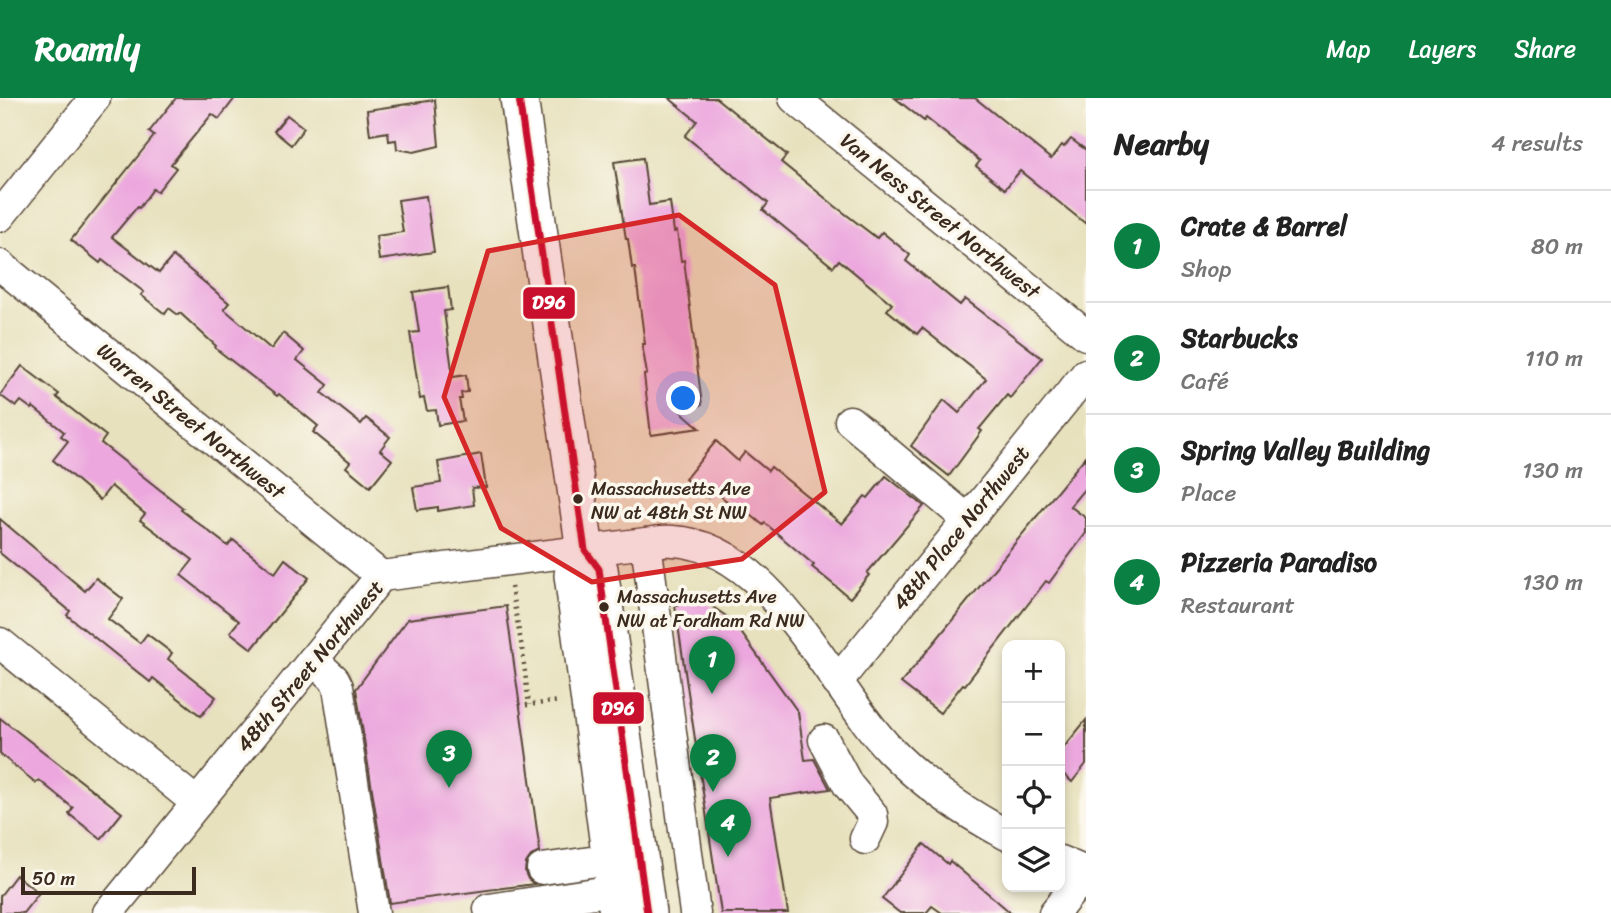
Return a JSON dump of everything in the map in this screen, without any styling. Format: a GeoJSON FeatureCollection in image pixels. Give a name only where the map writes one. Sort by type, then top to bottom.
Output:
{"type":"FeatureCollection","features":[{"type":"Feature","properties":{"kind":"main road"},"geometry":{"type":"LineString","coordinates":[[520,98],[585,550],[599,569],[647,913]]}},
{"type":"Feature","properties":{"kind":"main road"},"geometry":{"type":"LineString","coordinates":[[585,550],[573,575],[615,887]]}},
{"type":"Feature","properties":{"kind":"street"},"geometry":{"type":"LineString","coordinates":[[0,216],[95,98]]}},
{"type":"Feature","properties":{"kind":"street","name":"Van Ness Street Northwest"},"geometry":{"type":"LineString","coordinates":[[794,98],[1086,335]]}},
{"type":"Feature","properties":{"kind":"street","name":"Warren Street Northwest"},"geometry":{"type":"LineString","coordinates":[[0,265],[381,576]]}},
{"type":"Feature","properties":{"kind":"street","name":"48th Place Northwest"},"geometry":{"type":"LineString","coordinates":[[837,682],[1086,373]]}},
{"type":"Feature","properties":{"kind":"street"},"geometry":{"type":"LineString","coordinates":[[850,421],[968,520]]}},
{"type":"Feature","properties":{"kind":"street","name":"48th Street Northwest"},"geometry":{"type":"LineString","coordinates":[[108,913],[381,576],[646,543],[673,541],[700,547],[749,573],[778,601],[892,752],[952,801],[1002,832]]}},
{"type":"Feature","properties":{"kind":"street"},"geometry":{"type":"LineString","coordinates":[[646,543],[695,913]]}},
{"type":"Feature","properties":{"kind":"street"},"geometry":{"type":"LineString","coordinates":[[0,643],[197,803]]}},
{"type":"Feature","properties":{"kind":"street"},"geometry":{"type":"LineString","coordinates":[[313,660],[334,679],[338,687],[374,913]]}},
{"type":"Feature","properties":{"kind":"street"},"geometry":{"type":"LineString","coordinates":[[824,740],[848,785],[872,814],[873,822],[865,839]]}},
{"type":"Feature","properties":{"kind":"street"},"geometry":{"type":"LineString","coordinates":[[1054,913],[1086,873],[1065,863]]}},
{"type":"Feature","properties":{"kind":"street"},"geometry":{"type":"LineString","coordinates":[[542,869],[615,887]]}},
{"type":"Feature","properties":{"kind":"street"},"geometry":{"type":"LineString","coordinates":[[489,909],[615,887]]}},
{"type":"Feature","properties":{"kind":"path"},"geometry":{"type":"LineString","coordinates":[[510,587],[522,648],[529,705]]}},
{"type":"Feature","properties":{"kind":"path"},"geometry":{"type":"LineString","coordinates":[[519,706],[564,700]]}},
{"type":"Feature","properties":{"kind":"highlighted area"},"geometry":{"type":"Polygon","coordinates":[[[679,215],[775,285],[825,492],[742,559],[592,582],[501,528],[444,397],[488,251],[679,215]]]}},
{"type":"Feature","properties":{"kind":"building"},"geometry":{"type":"Polygon","coordinates":[[[176,98],[235,98],[219,119],[212,114],[171,164],[176,168],[157,192],[153,189],[112,237],[159,273],[173,256],[229,303],[224,309],[271,349],[283,333],[304,351],[297,360],[328,385],[322,393],[361,424],[366,418],[390,437],[380,450],[392,460],[370,487],[346,467],[350,462],[313,432],[318,426],[215,348],[216,346],[180,313],[178,315],[169,308],[165,314],[141,295],[144,292],[71,240],[154,136],[149,132],[176,98]]]}},
{"type":"Feature","properties":{"kind":"building"},"geometry":{"type":"Polygon","coordinates":[[[669,98],[716,98],[787,155],[781,162],[835,206],[877,238],[882,232],[910,255],[906,261],[960,305],[965,299],[1042,358],[1010,398],[1007,395],[979,429],[982,431],[949,476],[911,446],[944,400],[959,413],[986,379],[922,328],[917,334],[887,310],[892,304],[839,260],[833,267],[763,210],[768,203],[685,136],[697,121],[669,98]]]}},
{"type":"Feature","properties":{"kind":"building"},"geometry":{"type":"Polygon","coordinates":[[[895,98],[975,98],[1051,159],[1062,145],[1064,147],[1071,139],[1086,150],[1086,224],[1020,171],[1005,189],[976,166],[980,161],[926,118],[924,121],[895,98]]]}},
{"type":"Feature","properties":{"kind":"building"},"geometry":{"type":"Polygon","coordinates":[[[435,100],[439,146],[414,152],[397,149],[396,140],[389,141],[388,132],[370,135],[367,110],[435,100]]]}},
{"type":"Feature","properties":{"kind":"building"},"geometry":{"type":"Polygon","coordinates":[[[287,115],[304,128],[291,145],[274,131],[287,115]]]}},
{"type":"Feature","properties":{"kind":"building"},"geometry":{"type":"Polygon","coordinates":[[[643,158],[649,205],[670,202],[681,261],[684,260],[702,405],[678,409],[700,428],[651,435],[644,375],[647,374],[642,344],[645,344],[635,268],[632,268],[626,239],[614,162],[643,158]]]}},
{"type":"Feature","properties":{"kind":"building"},"geometry":{"type":"Polygon","coordinates":[[[426,196],[434,252],[379,260],[376,236],[403,232],[398,200],[426,196]]]}},
{"type":"Feature","properties":{"kind":"building"},"geometry":{"type":"Polygon","coordinates":[[[448,287],[451,310],[444,311],[453,377],[466,375],[468,392],[461,393],[462,399],[459,399],[463,421],[438,425],[436,410],[427,411],[424,398],[420,399],[410,333],[419,332],[413,292],[448,287]]]}},
{"type":"Feature","properties":{"kind":"building"},"geometry":{"type":"Polygon","coordinates":[[[22,366],[59,394],[56,397],[106,436],[101,443],[228,546],[233,540],[275,573],[285,559],[309,578],[252,649],[230,632],[239,621],[181,575],[193,560],[140,520],[145,514],[111,486],[100,500],[53,460],[68,441],[61,436],[64,432],[33,407],[32,409],[21,401],[16,407],[0,395],[22,366]]]}},
{"type":"Feature","properties":{"kind":"building"},"geometry":{"type":"Polygon","coordinates":[[[716,441],[738,461],[745,452],[768,471],[771,467],[842,524],[886,476],[924,506],[867,573],[869,575],[850,598],[765,523],[763,525],[740,506],[737,509],[714,491],[708,498],[685,479],[716,441]]]}},
{"type":"Feature","properties":{"kind":"building"},"geometry":{"type":"Polygon","coordinates":[[[481,454],[486,487],[472,488],[474,505],[438,511],[438,507],[417,510],[413,487],[441,483],[438,462],[481,454]]]}},
{"type":"Feature","properties":{"kind":"building"},"geometry":{"type":"Polygon","coordinates":[[[1086,456],[1086,487],[1070,506],[1086,518],[1086,533],[1049,583],[1046,581],[940,713],[901,683],[1086,456]]]}},
{"type":"Feature","properties":{"kind":"building"},"geometry":{"type":"Polygon","coordinates":[[[0,519],[85,591],[96,578],[123,599],[108,619],[140,643],[147,634],[172,653],[168,659],[216,697],[201,716],[153,678],[150,682],[74,621],[67,615],[70,611],[0,553],[0,519]]]}},
{"type":"Feature","properties":{"kind":"building"},"geometry":{"type":"Polygon","coordinates":[[[704,601],[737,627],[798,712],[805,760],[814,759],[830,789],[770,798],[788,913],[721,913],[675,605],[704,601]]]}},
{"type":"Feature","properties":{"kind":"building"},"geometry":{"type":"Polygon","coordinates":[[[506,606],[540,852],[531,856],[526,863],[525,872],[534,884],[390,903],[356,689],[408,619],[506,606]]]}},
{"type":"Feature","properties":{"kind":"building"},"geometry":{"type":"Polygon","coordinates":[[[0,718],[122,813],[101,839],[69,814],[73,808],[39,780],[36,783],[0,754],[0,718]]]}},
{"type":"Feature","properties":{"kind":"building"},"geometry":{"type":"Polygon","coordinates":[[[1086,720],[1086,764],[1072,782],[1065,776],[1065,746],[1086,720]]]}},
{"type":"Feature","properties":{"kind":"building"},"geometry":{"type":"Polygon","coordinates":[[[924,844],[948,864],[950,861],[1011,913],[942,913],[932,906],[926,913],[900,913],[882,899],[924,844]]]}},
{"type":"Feature","properties":{"kind":"building"},"geometry":{"type":"Polygon","coordinates":[[[16,875],[39,893],[23,913],[0,913],[0,896],[16,875]]]}},
{"type":"Feature","properties":{"kind":"transit line","name":"D96"},"geometry":{"type":"LineString","coordinates":[[519,98],[585,550],[599,569],[647,913]]}},
{"type":"Feature","properties":{"kind":"place","name":"Massachusetts Ave NW at 48th St NW"},"geometry":{"type":"Point","coordinates":[578,499]}},
{"type":"Feature","properties":{"kind":"place","name":"Massachusetts Ave NW at Fordham Rd NW"},"geometry":{"type":"Point","coordinates":[604,607]}},
{"type":"Feature","properties":{"kind":"place","name":"Crate & Barrel"},"geometry":{"type":"Point","coordinates":[712,694]}},
{"type":"Feature","properties":{"kind":"place","name":"Spring Valley Building"},"geometry":{"type":"Point","coordinates":[449,788]}},
{"type":"Feature","properties":{"kind":"place","name":"Starbucks"},"geometry":{"type":"Point","coordinates":[713,792]}},
{"type":"Feature","properties":{"kind":"place","name":"Pizzeria Paradiso"},"geometry":{"type":"Point","coordinates":[728,857]}}]}
